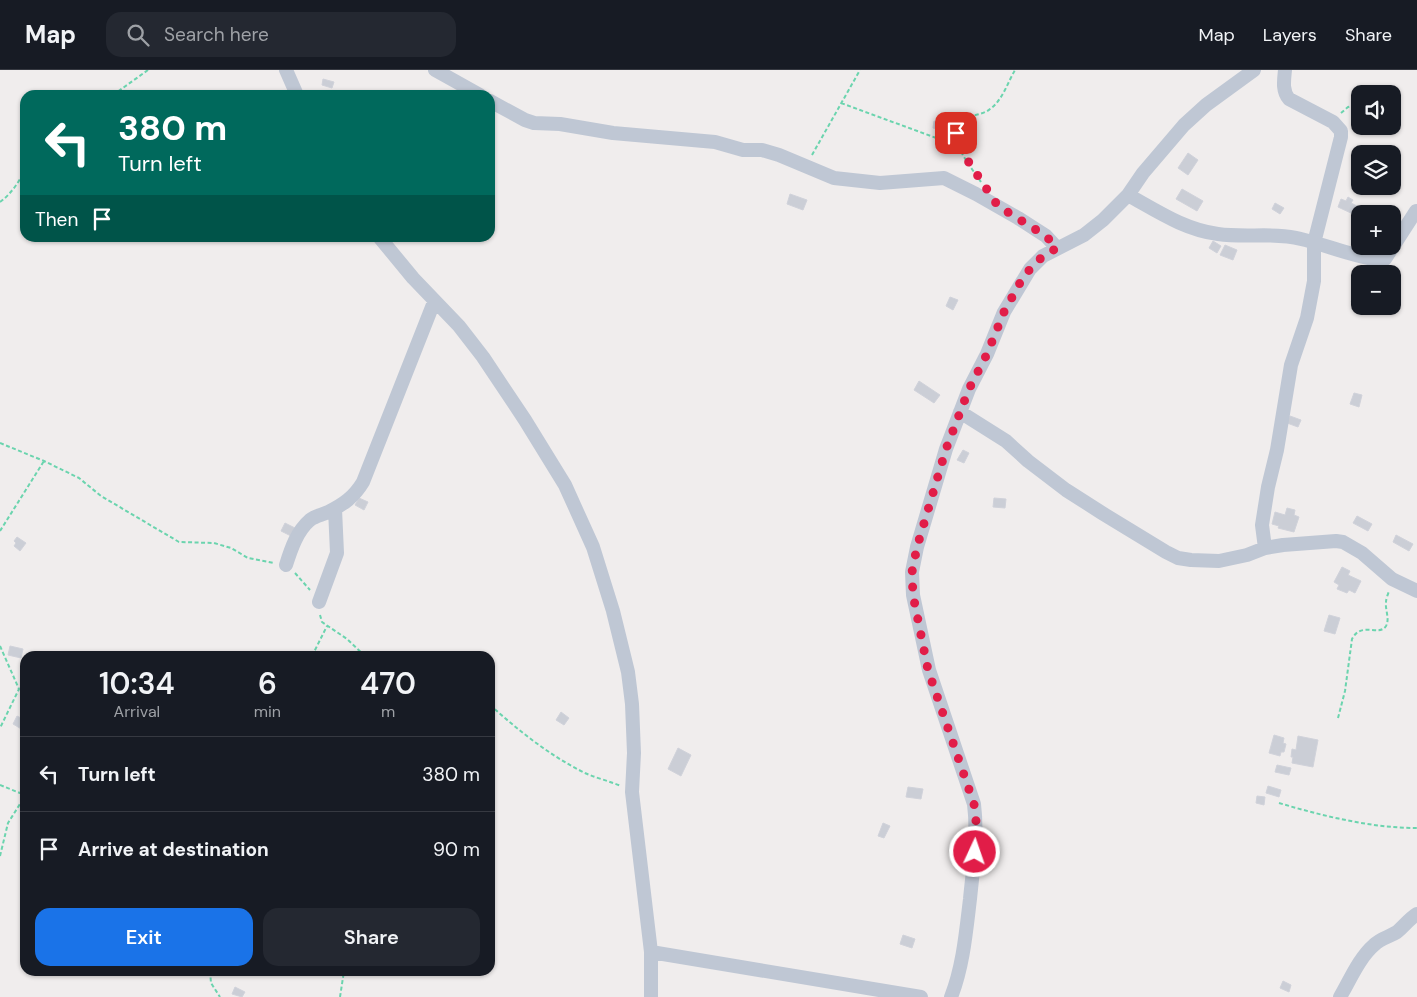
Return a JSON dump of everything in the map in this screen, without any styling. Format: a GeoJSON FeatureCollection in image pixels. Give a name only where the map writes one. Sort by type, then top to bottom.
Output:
{"type":"FeatureCollection","features":[{"type":"Feature","properties":{"kind":"street"},"geometry":{"type":"LineString","coordinates":[[286,70],[295,90]]}},
{"type":"Feature","properties":{"kind":"street"},"geometry":{"type":"LineString","coordinates":[[435,70],[471,90]]}},
{"type":"Feature","properties":{"kind":"street"},"geometry":{"type":"LineString","coordinates":[[951,997],[957,981],[966,928],[975,852],[976,821],[974,804],[928,670],[913,595],[912,572],[932,494],[946,449],[960,412],[1004,312],[1030,269],[1043,256],[1090,230],[1103,220],[1128,195],[1184,125],[1206,105],[1254,70]]}},
{"type":"Feature","properties":{"kind":"street"},"geometry":{"type":"LineString","coordinates":[[1265,548],[1262,525],[1268,487],[1277,450],[1291,365],[1307,318],[1314,281],[1314,243],[1341,137],[1341,131],[1333,122],[1286,96],[1284,84],[1285,70]]}},
{"type":"Feature","properties":{"kind":"street"},"geometry":{"type":"LineString","coordinates":[[495,104],[534,123],[560,124],[613,133],[715,142],[743,150],[762,150],[834,178],[858,182],[880,183],[938,178],[949,179],[1018,218],[1046,236],[1057,248]]}},
{"type":"Feature","properties":{"kind":"street"},"geometry":{"type":"LineString","coordinates":[[1128,195],[1184,226],[1198,230],[1218,235],[1267,234],[1285,236],[1378,260],[1385,259],[1416,211]]}},
{"type":"Feature","properties":{"kind":"street"},"geometry":{"type":"LineString","coordinates":[[383,242],[434,302],[459,326],[483,357],[565,485],[593,547],[613,611],[628,672],[632,704],[634,754],[632,792],[651,952],[651,997]]}},
{"type":"Feature","properties":{"kind":"street"},"geometry":{"type":"LineString","coordinates":[[286,565],[292,546],[301,530],[311,519],[345,504],[363,482],[434,302]]}},
{"type":"Feature","properties":{"kind":"street"},"geometry":{"type":"LineString","coordinates":[[960,412],[1006,441],[1028,461],[1066,490],[1178,558],[1219,561],[1246,556],[1265,548],[1336,541],[1343,542],[1362,553],[1392,579],[1417,591]]}},
{"type":"Feature","properties":{"kind":"street"},"geometry":{"type":"LineString","coordinates":[[318,602],[337,553],[335,509]]}},
{"type":"Feature","properties":{"kind":"street"},"geometry":{"type":"LineString","coordinates":[[1340,997],[1367,952],[1382,938],[1388,937],[1399,930],[1417,914]]}},
{"type":"Feature","properties":{"kind":"street"},"geometry":{"type":"LineString","coordinates":[[651,952],[921,997]]}},
{"type":"Feature","properties":{"kind":"path"},"geometry":{"type":"LineString","coordinates":[[120,90],[148,70]]}},
{"type":"Feature","properties":{"kind":"path"},"geometry":{"type":"LineString","coordinates":[[806,168],[860,70]]}},
{"type":"Feature","properties":{"kind":"path"},"geometry":{"type":"LineString","coordinates":[[983,184],[958,146],[956,133],[958,124],[967,117],[984,113],[991,109],[1015,70]]}},
{"type":"Feature","properties":{"kind":"path"},"geometry":{"type":"LineString","coordinates":[[841,102],[958,146]]}},
{"type":"Feature","properties":{"kind":"path"},"geometry":{"type":"LineString","coordinates":[[1333,122],[1351,106]]}},
{"type":"Feature","properties":{"kind":"path"},"geometry":{"type":"LineString","coordinates":[[0,202],[6,198],[20,179]]}},
{"type":"Feature","properties":{"kind":"path"},"geometry":{"type":"LineString","coordinates":[[0,443],[44,460],[79,478],[101,496],[179,542],[214,542],[231,548],[248,558],[286,565],[301,580],[318,602],[322,622],[347,639],[360,651]]}},
{"type":"Feature","properties":{"kind":"path"},"geometry":{"type":"LineString","coordinates":[[0,530],[44,460]]}},
{"type":"Feature","properties":{"kind":"path"},"geometry":{"type":"LineString","coordinates":[[1338,718],[1345,691],[1352,639],[1355,632],[1360,630],[1384,629],[1387,625],[1386,603],[1392,579]]}},
{"type":"Feature","properties":{"kind":"path"},"geometry":{"type":"LineString","coordinates":[[314,651],[327,626]]}},
{"type":"Feature","properties":{"kind":"path"},"geometry":{"type":"LineString","coordinates":[[0,646],[19,689],[0,728]]}},
{"type":"Feature","properties":{"kind":"path"},"geometry":{"type":"LineString","coordinates":[[495,709],[526,735],[566,762],[586,774],[612,782],[632,792]]}},
{"type":"Feature","properties":{"kind":"path"},"geometry":{"type":"LineString","coordinates":[[0,785],[20,793]]}},
{"type":"Feature","properties":{"kind":"path"},"geometry":{"type":"LineString","coordinates":[[0,856],[8,823],[20,803]]}},
{"type":"Feature","properties":{"kind":"path"},"geometry":{"type":"LineString","coordinates":[[1279,803],[1342,819],[1417,828]]}},
{"type":"Feature","properties":{"kind":"path"},"geometry":{"type":"LineString","coordinates":[[210,976],[211,983],[220,997]]}},
{"type":"Feature","properties":{"kind":"path"},"geometry":{"type":"LineString","coordinates":[[340,997],[343,976]]}},
{"type":"Feature","properties":{"kind":"building"},"geometry":{"type":"Polygon","coordinates":[[[323,79],[334,82],[332,88],[322,85],[323,79]]]}},
{"type":"Feature","properties":{"kind":"building"},"geometry":{"type":"Polygon","coordinates":[[[934,121],[950,125],[948,132],[933,128],[934,121]]]}},
{"type":"Feature","properties":{"kind":"building"},"geometry":{"type":"Polygon","coordinates":[[[1188,153],[1198,160],[1188,175],[1178,168],[1188,153]]]}},
{"type":"Feature","properties":{"kind":"building"},"geometry":{"type":"Polygon","coordinates":[[[1182,189],[1203,201],[1197,211],[1176,199],[1182,189]]]}},
{"type":"Feature","properties":{"kind":"building"},"geometry":{"type":"Polygon","coordinates":[[[790,194],[807,200],[803,210],[787,204],[790,194]]]}},
{"type":"Feature","properties":{"kind":"building"},"geometry":{"type":"Polygon","coordinates":[[[1348,197],[1353,200],[1351,203],[1355,205],[1351,205],[1351,213],[1338,207],[1341,199],[1346,201],[1348,197]]]}},
{"type":"Feature","properties":{"kind":"building"},"geometry":{"type":"Polygon","coordinates":[[[1275,203],[1284,208],[1280,214],[1272,209],[1275,203]]]}},
{"type":"Feature","properties":{"kind":"building"},"geometry":{"type":"Polygon","coordinates":[[[1213,241],[1221,246],[1217,253],[1209,248],[1213,241]]]}},
{"type":"Feature","properties":{"kind":"building"},"geometry":{"type":"Polygon","coordinates":[[[1225,245],[1237,250],[1233,260],[1220,255],[1225,245]]]}},
{"type":"Feature","properties":{"kind":"building"},"geometry":{"type":"Polygon","coordinates":[[[950,297],[958,300],[953,310],[946,306],[950,297]]]}},
{"type":"Feature","properties":{"kind":"building"},"geometry":{"type":"Polygon","coordinates":[[[919,381],[940,395],[934,403],[914,390],[919,381]]]}},
{"type":"Feature","properties":{"kind":"building"},"geometry":{"type":"Polygon","coordinates":[[[1354,393],[1362,395],[1359,407],[1350,404],[1354,393]]]}},
{"type":"Feature","properties":{"kind":"building"},"geometry":{"type":"Polygon","coordinates":[[[1290,416],[1301,420],[1298,427],[1287,423],[1290,416]]]}},
{"type":"Feature","properties":{"kind":"building"},"geometry":{"type":"Polygon","coordinates":[[[963,450],[969,453],[964,463],[957,460],[963,450]]]}},
{"type":"Feature","properties":{"kind":"building"},"geometry":{"type":"Polygon","coordinates":[[[359,498],[368,502],[364,510],[355,505],[359,498]]]}},
{"type":"Feature","properties":{"kind":"building"},"geometry":{"type":"Polygon","coordinates":[[[994,498],[1006,499],[1005,508],[993,507],[994,498]]]}},
{"type":"Feature","properties":{"kind":"building"},"geometry":{"type":"Polygon","coordinates":[[[1287,508],[1295,510],[1294,515],[1299,517],[1294,532],[1278,528],[1279,526],[1272,524],[1275,512],[1285,515],[1287,508]]]}},
{"type":"Feature","properties":{"kind":"building"},"geometry":{"type":"Polygon","coordinates":[[[1357,516],[1372,524],[1368,531],[1353,523],[1357,516]]]}},
{"type":"Feature","properties":{"kind":"building"},"geometry":{"type":"Polygon","coordinates":[[[285,523],[295,528],[291,536],[281,531],[285,523]]]}},
{"type":"Feature","properties":{"kind":"building"},"geometry":{"type":"Polygon","coordinates":[[[1396,535],[1413,544],[1409,551],[1393,542],[1396,535]]]}},
{"type":"Feature","properties":{"kind":"building"},"geometry":{"type":"Polygon","coordinates":[[[17,537],[26,543],[20,551],[14,546],[16,543],[14,541],[17,537]]]}},
{"type":"Feature","properties":{"kind":"building"},"geometry":{"type":"Polygon","coordinates":[[[1342,567],[1350,571],[1348,575],[1361,581],[1355,593],[1349,590],[1347,593],[1337,589],[1339,585],[1334,582],[1342,567]]]}},
{"type":"Feature","properties":{"kind":"building"},"geometry":{"type":"Polygon","coordinates":[[[1329,615],[1340,618],[1335,634],[1324,631],[1329,615]]]}},
{"type":"Feature","properties":{"kind":"building"},"geometry":{"type":"Polygon","coordinates":[[[10,646],[23,649],[20,651],[20,658],[8,655],[10,646]]]}},
{"type":"Feature","properties":{"kind":"building"},"geometry":{"type":"Polygon","coordinates":[[[561,712],[569,718],[564,725],[556,720],[561,712]]]}},
{"type":"Feature","properties":{"kind":"building"},"geometry":{"type":"Polygon","coordinates":[[[17,716],[20,718],[20,728],[13,724],[17,716]]]}},
{"type":"Feature","properties":{"kind":"building"},"geometry":{"type":"Polygon","coordinates":[[[1274,735],[1284,738],[1283,743],[1286,744],[1284,752],[1281,752],[1280,756],[1269,753],[1274,735]]]}},
{"type":"Feature","properties":{"kind":"building"},"geometry":{"type":"Polygon","coordinates":[[[1298,736],[1318,740],[1313,767],[1292,763],[1292,749],[1296,750],[1298,736]]]}},
{"type":"Feature","properties":{"kind":"building"},"geometry":{"type":"Polygon","coordinates":[[[678,748],[691,755],[681,776],[668,769],[678,748]]]}},
{"type":"Feature","properties":{"kind":"building"},"geometry":{"type":"Polygon","coordinates":[[[1277,765],[1291,768],[1289,775],[1275,772],[1277,765]]]}},
{"type":"Feature","properties":{"kind":"building"},"geometry":{"type":"Polygon","coordinates":[[[1268,786],[1281,790],[1279,797],[1266,793],[1268,786]]]}},
{"type":"Feature","properties":{"kind":"building"},"geometry":{"type":"Polygon","coordinates":[[[908,787],[923,789],[921,799],[906,797],[908,787]]]}},
{"type":"Feature","properties":{"kind":"building"},"geometry":{"type":"Polygon","coordinates":[[[1257,796],[1265,797],[1264,805],[1256,803],[1257,796]]]}},
{"type":"Feature","properties":{"kind":"building"},"geometry":{"type":"Polygon","coordinates":[[[883,823],[890,826],[884,838],[878,836],[883,823]]]}},
{"type":"Feature","properties":{"kind":"building"},"geometry":{"type":"Polygon","coordinates":[[[903,935],[915,939],[912,948],[900,944],[903,935]]]}},
{"type":"Feature","properties":{"kind":"building"},"geometry":{"type":"Polygon","coordinates":[[[1283,981],[1291,985],[1289,992],[1280,988],[1283,981]]]}},
{"type":"Feature","properties":{"kind":"building"},"geometry":{"type":"Polygon","coordinates":[[[235,987],[245,992],[242,997],[232,994],[235,987]]]}},
{"type":"Feature","properties":{"kind":"route"},"geometry":{"type":"LineString","coordinates":[[956,133],[958,146],[998,206],[1046,236],[1057,248],[1043,256],[1021,281],[1004,312],[987,354],[969,389],[946,449],[917,547],[912,572],[913,595],[928,670],[962,764],[974,804],[976,821],[975,852]]}}]}
